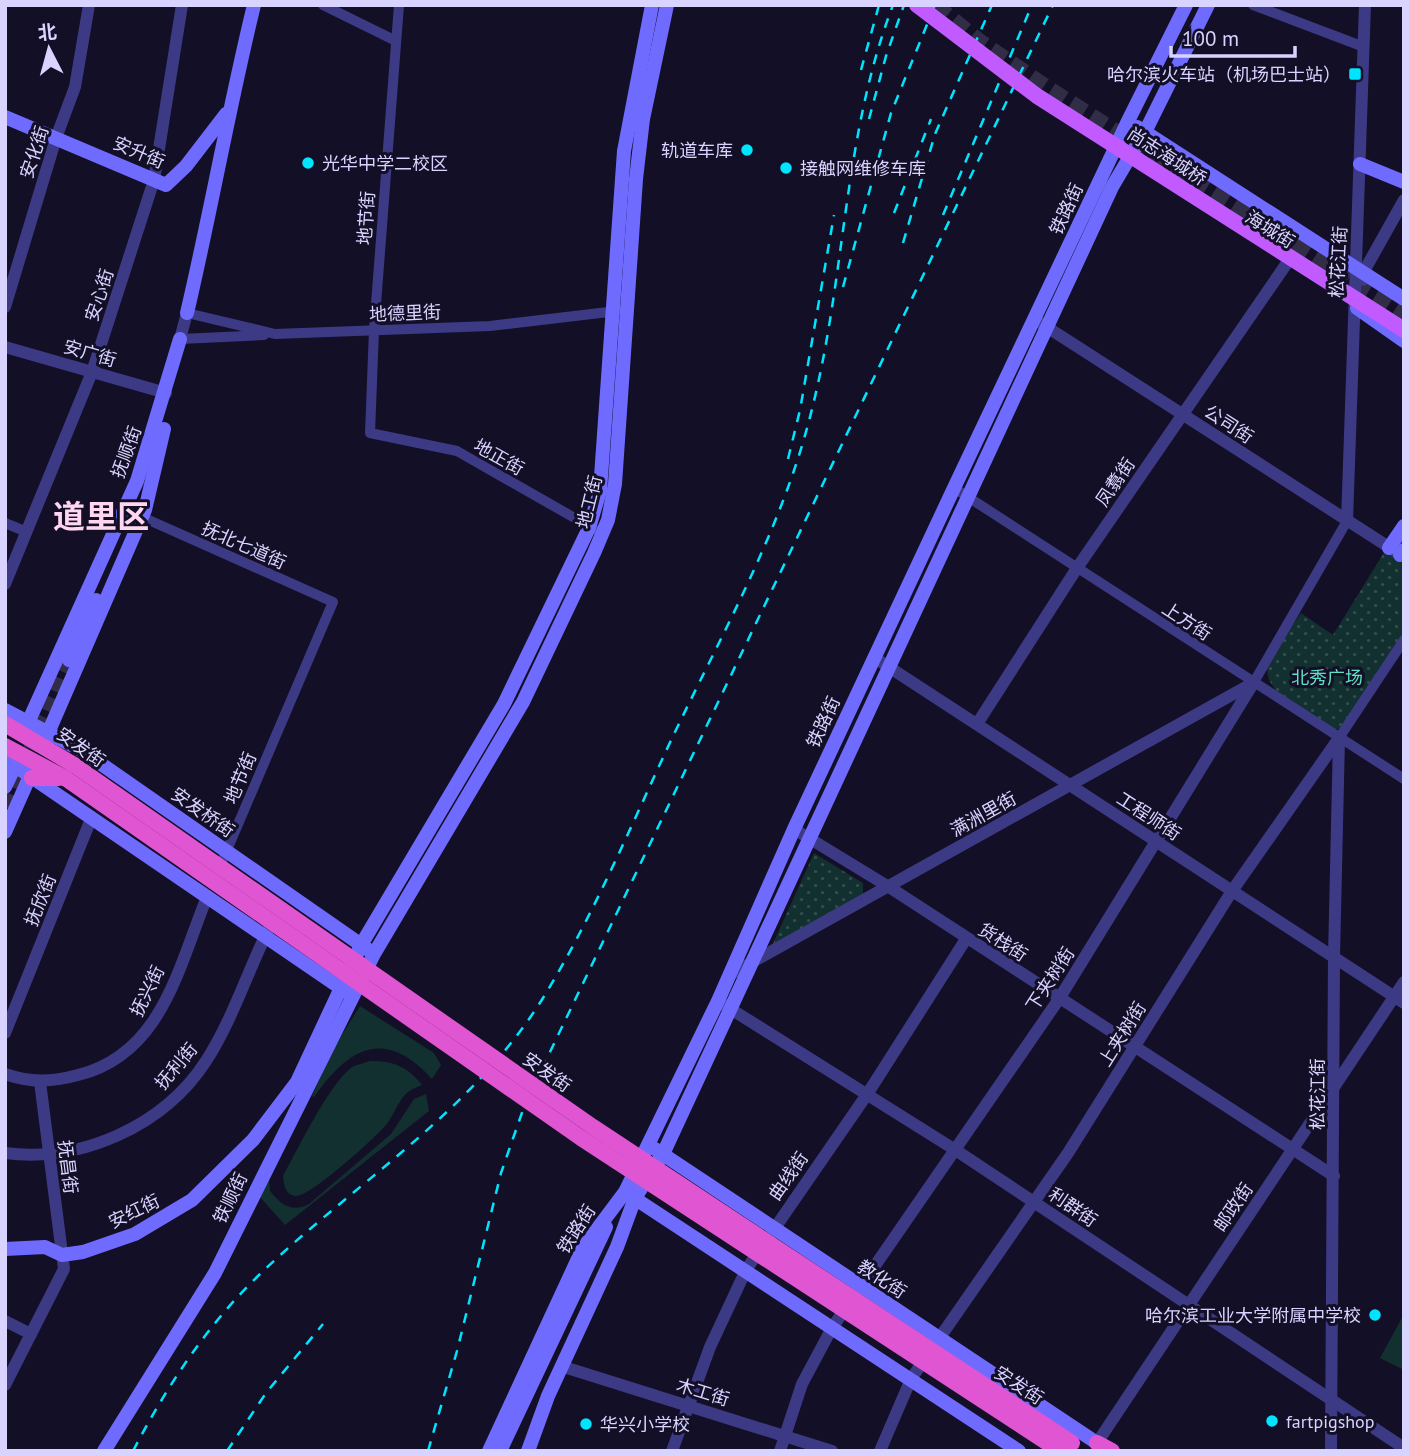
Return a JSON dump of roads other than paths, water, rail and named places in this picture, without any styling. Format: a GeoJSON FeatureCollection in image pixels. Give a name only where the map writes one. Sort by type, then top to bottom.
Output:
{"type":"FeatureCollection","features":[{"type":"Feature","properties":{"kind":"highway","name":"安发街"},"geometry":{"type":"LineString","coordinates":[[5,724],[27,727],[46,738],[69,772],[592,1146],[1085,1448]]}},
{"type":"Feature","properties":{"kind":"highway","name":"安发街"},"geometry":{"type":"LineString","coordinates":[[16,764],[69,772]]}},
{"type":"Feature","properties":{"kind":"highway"},"geometry":{"type":"LineString","coordinates":[[16,764],[69,772]]}},
{"type":"Feature","properties":{"kind":"highway","name":"教化街"},"geometry":{"type":"LineString","coordinates":[[1085,1448],[1112,1451]]}},
{"type":"Feature","properties":{"kind":"main road"},"geometry":{"type":"LineString","coordinates":[[187,313],[222,162],[229,110],[254,5]]}},
{"type":"Feature","properties":{"kind":"main road","name":"地工街"},"geometry":{"type":"LineString","coordinates":[[619,311],[624,151],[652,5]]}},
{"type":"Feature","properties":{"kind":"main road","name":"地工街"},"geometry":{"type":"LineString","coordinates":[[368,950],[523,702],[596,530],[643,119],[667,5]]}},
{"type":"Feature","properties":{"kind":"main road","name":"尚志海城桥"},"geometry":{"type":"LineString","coordinates":[[917,5],[1037,96],[1404,330]]}},
{"type":"Feature","properties":{"kind":"main road","name":"铁路街"},"geometry":{"type":"LineString","coordinates":[[489,1451],[583,1248],[663,1154],[724,1005],[729,975],[794,829],[967,497],[1113,153],[1186,5]]}},
{"type":"Feature","properties":{"kind":"main road","name":"铁路街"},"geometry":{"type":"LineString","coordinates":[[528,1451],[548,1396],[617,1247],[630,1195],[649,1145],[724,1005],[750,964],[808,838],[954,488],[1111,187],[1144,132],[1208,5]]}},
{"type":"Feature","properties":{"kind":"main road","name":"安升街"},"geometry":{"type":"LineString","coordinates":[[5,117],[166,185],[172,182],[210,138],[229,110]]}},
{"type":"Feature","properties":{"kind":"main road","name":"海城街"},"geometry":{"type":"LineString","coordinates":[[1128,121],[1404,299]]}},
{"type":"Feature","properties":{"kind":"main road","name":"海城街"},"geometry":{"type":"LineString","coordinates":[[1113,153],[1404,341]]}},
{"type":"Feature","properties":{"kind":"main road"},"geometry":{"type":"LineString","coordinates":[[1360,164],[1404,182]]}},
{"type":"Feature","properties":{"kind":"main road","name":"抚顺街"},"geometry":{"type":"LineString","coordinates":[[27,727],[137,481],[166,393],[180,339]]}},
{"type":"Feature","properties":{"kind":"main road","name":"抚顺街"},"geometry":{"type":"LineString","coordinates":[[69,660],[135,510],[164,429],[174,399],[180,339]]}},
{"type":"Feature","properties":{"kind":"main road","name":"抚顺街"},"geometry":{"type":"LineString","coordinates":[[46,738],[142,517],[158,464],[164,429]]}},
{"type":"Feature","properties":{"kind":"main road"},"geometry":{"type":"LineString","coordinates":[[1399,552],[1404,526]]}},
{"type":"Feature","properties":{"kind":"main road"},"geometry":{"type":"LineString","coordinates":[[5,710],[27,727]]}},
{"type":"Feature","properties":{"kind":"main road","name":"安发桥街"},"geometry":{"type":"LineString","coordinates":[[46,738],[226,852],[368,950]]}},
{"type":"Feature","properties":{"kind":"main road"},"geometry":{"type":"LineString","coordinates":[[5,787],[16,764]]}},
{"type":"Feature","properties":{"kind":"main road"},"geometry":{"type":"LineString","coordinates":[[16,764],[91,819],[346,992]]}},
{"type":"Feature","properties":{"kind":"main road"},"geometry":{"type":"LineString","coordinates":[[5,832],[16,764]]}},
{"type":"Feature","properties":{"kind":"main road","name":"铁顺街"},"geometry":{"type":"LineString","coordinates":[[253,1140],[297,1082],[368,950]]}},
{"type":"Feature","properties":{"kind":"main road","name":"铁顺街"},"geometry":{"type":"LineString","coordinates":[[104,1451],[215,1273],[346,992]]}},
{"type":"Feature","properties":{"kind":"main road","name":"安红街"},"geometry":{"type":"LineString","coordinates":[[5,1249],[45,1247],[62,1255],[108,1245],[176,1213],[213,1183],[253,1140]]}},
{"type":"Feature","properties":{"kind":"main road","name":"教化街"},"geometry":{"type":"LineString","coordinates":[[649,1145],[937,1338],[1085,1448]]}},
{"type":"Feature","properties":{"kind":"main road"},"geometry":{"type":"LineString","coordinates":[[500,1451],[630,1195],[1019,1451]]}},
{"type":"Feature","properties":{"kind":"main road"},"geometry":{"type":"LineString","coordinates":[[5,1257],[62,1255]]}},
{"type":"Feature","properties":{"kind":"main road"},"geometry":{"type":"LineString","coordinates":[[509,1451],[583,1286]]}},
{"type":"Feature","properties":{"kind":"street","name":"安化街"},"geometry":{"type":"LineString","coordinates":[[5,307],[55,138],[75,87],[89,5]]}},
{"type":"Feature","properties":{"kind":"street","name":"安心街"},"geometry":{"type":"LineString","coordinates":[[5,584],[92,372],[154,180],[182,5]]}},
{"type":"Feature","properties":{"kind":"street"},"geometry":{"type":"LineString","coordinates":[[323,5],[396,41]]}},
{"type":"Feature","properties":{"kind":"street","name":"地节街"},"geometry":{"type":"LineString","coordinates":[[370,433],[374,330],[399,5]]}},
{"type":"Feature","properties":{"kind":"street"},"geometry":{"type":"LineString","coordinates":[[1253,5],[1364,47]]}},
{"type":"Feature","properties":{"kind":"street","name":"松花江街"},"geometry":{"type":"LineString","coordinates":[[1351,523],[1360,271],[1365,5]]}},
{"type":"Feature","properties":{"kind":"street"},"geometry":{"type":"LineString","coordinates":[[1360,271],[1404,200]]}},
{"type":"Feature","properties":{"kind":"street","name":"凤翥街"},"geometry":{"type":"LineString","coordinates":[[977,724],[1077,568],[1287,263]]}},
{"type":"Feature","properties":{"kind":"street","name":"地德里街"},"geometry":{"type":"LineString","coordinates":[[187,313],[275,334],[489,326],[619,311]]}},
{"type":"Feature","properties":{"kind":"street"},"geometry":{"type":"LineString","coordinates":[[187,313],[180,339],[275,334]]}},
{"type":"Feature","properties":{"kind":"street","name":"公司街"},"geometry":{"type":"LineString","coordinates":[[1041,324],[1399,552]]}},
{"type":"Feature","properties":{"kind":"street","name":"安广街"},"geometry":{"type":"LineString","coordinates":[[5,347],[166,393]]}},
{"type":"Feature","properties":{"kind":"street","name":"地正街"},"geometry":{"type":"LineString","coordinates":[[370,433],[457,451],[596,530]]}},
{"type":"Feature","properties":{"kind":"street","name":"上方街"},"geometry":{"type":"LineString","coordinates":[[954,488],[1404,779]]}},
{"type":"Feature","properties":{"kind":"street","name":"抚北七道街"},"geometry":{"type":"LineString","coordinates":[[142,517],[333,602]]}},
{"type":"Feature","properties":{"kind":"street"},"geometry":{"type":"LineString","coordinates":[[5,523],[27,532]]}},
{"type":"Feature","properties":{"kind":"street","name":"下夹树街"},"geometry":{"type":"LineString","coordinates":[[780,1451],[803,1384],[832,1328],[957,1151],[1059,999],[1351,523]]}},
{"type":"Feature","properties":{"kind":"street","name":"地节街"},"geometry":{"type":"LineString","coordinates":[[207,897],[333,602]]}},
{"type":"Feature","properties":{"kind":"street","name":"上夹树街"},"geometry":{"type":"LineString","coordinates":[[880,1451],[911,1379],[937,1338],[1034,1202],[1232,891],[1404,640]]}},
{"type":"Feature","properties":{"kind":"street","name":"工程师街"},"geometry":{"type":"LineString","coordinates":[[881,662],[1399,1000]]}},
{"type":"Feature","properties":{"kind":"street","name":"满洲里街"},"geometry":{"type":"LineString","coordinates":[[729,975],[1254,682]]}},
{"type":"Feature","properties":{"kind":"street","name":"松花江街"},"geometry":{"type":"LineString","coordinates":[[1331,1451],[1334,957],[1339,737]]}},
{"type":"Feature","properties":{"kind":"street","name":"抚欣街"},"geometry":{"type":"LineString","coordinates":[[5,1033],[91,819]]}},
{"type":"Feature","properties":{"kind":"street","name":"货栈街"},"geometry":{"type":"LineString","coordinates":[[794,829],[889,887],[1334,1176]]}},
{"type":"Feature","properties":{"kind":"street","name":"抚利街"},"geometry":{"type":"LineString","coordinates":[[5,1153],[68,1152],[119,1135],[147,1119],[187,1085],[208,1059],[286,894]]}},
{"type":"Feature","properties":{"kind":"street","name":"抚兴街"},"geometry":{"type":"LineString","coordinates":[[5,1073],[40,1082],[99,1070],[120,1058],[138,1042],[158,1016],[207,897]]}},
{"type":"Feature","properties":{"kind":"street","name":"曲线街"},"geometry":{"type":"LineString","coordinates":[[672,1451],[687,1405],[746,1270],[868,1093],[966,939]]}},
{"type":"Feature","properties":{"kind":"street","name":"邮政街"},"geometry":{"type":"LineString","coordinates":[[1085,1448],[1189,1308],[1335,1084],[1399,1000],[1404,982]]}},
{"type":"Feature","properties":{"kind":"street","name":"利群街"},"geometry":{"type":"LineString","coordinates":[[724,1005],[868,1093],[1404,1448]]}},
{"type":"Feature","properties":{"kind":"street","name":"抚昌街"},"geometry":{"type":"LineString","coordinates":[[40,1082],[62,1255]]}},
{"type":"Feature","properties":{"kind":"street"},"geometry":{"type":"LineString","coordinates":[[5,1385],[64,1269],[62,1255]]}},
{"type":"Feature","properties":{"kind":"street"},"geometry":{"type":"LineString","coordinates":[[5,1321],[31,1334]]}},
{"type":"Feature","properties":{"kind":"street","name":"木工街"},"geometry":{"type":"LineString","coordinates":[[564,1367],[832,1451]]}},
{"type":"Feature","properties":{"kind":"tunnel"},"geometry":{"type":"LineString","coordinates":[[935,5],[979,41],[1046,87],[1404,316]]}},
{"type":"Feature","properties":{"kind":"tunnel"},"geometry":{"type":"LineString","coordinates":[[5,807],[69,660]]}},
{"type":"Feature","properties":{"kind":"railway"},"geometry":{"type":"LineString","coordinates":[[861,70],[879,5]]}},
{"type":"Feature","properties":{"kind":"railway"},"geometry":{"type":"LineString","coordinates":[[133,1451],[189,1357],[223,1314],[260,1274],[297,1240],[410,1145],[482,1077],[514,1039],[543,998],[579,934],[752,575],[800,452],[823,358],[864,104],[893,5]]}},
{"type":"Feature","properties":{"kind":"railway"},"geometry":{"type":"LineString","coordinates":[[869,119],[886,56],[904,5]]}},
{"type":"Feature","properties":{"kind":"railway"},"geometry":{"type":"LineString","coordinates":[[843,287],[891,113],[935,5]]}},
{"type":"Feature","properties":{"kind":"railway"},"geometry":{"type":"LineString","coordinates":[[903,243],[935,134],[992,5]]}},
{"type":"Feature","properties":{"kind":"railway"},"geometry":{"type":"LineString","coordinates":[[943,215],[1032,5]]}},
{"type":"Feature","properties":{"kind":"railway"},"geometry":{"type":"LineString","coordinates":[[428,1451],[457,1351],[501,1173],[525,1104],[1053,5]]}},
{"type":"Feature","properties":{"kind":"railway"},"geometry":{"type":"LineString","coordinates":[[894,213],[931,119]]}},
{"type":"Feature","properties":{"kind":"railway"},"geometry":{"type":"LineString","coordinates":[[788,459],[800,410],[834,215]]}},
{"type":"Feature","properties":{"kind":"railway"},"geometry":{"type":"LineString","coordinates":[[227,1451],[266,1393],[323,1324]]}},
{"type":"Feature","properties":{"kind":"place","name":"哈尔滨火车站（机场巴士站）"},"geometry":{"type":"Point","coordinates":[1355,74]}},
{"type":"Feature","properties":{"kind":"place","name":"轨道车库"},"geometry":{"type":"Point","coordinates":[747,150]}},
{"type":"Feature","properties":{"kind":"place","name":"光华中学二校区"},"geometry":{"type":"Point","coordinates":[308,163]}},
{"type":"Feature","properties":{"kind":"place","name":"接触网维修车库"},"geometry":{"type":"Point","coordinates":[786,168]}},
{"type":"Feature","properties":{"kind":"place","name":"哈尔滨工业大学附属中学校"},"geometry":{"type":"Point","coordinates":[1375,1315]}},
{"type":"Feature","properties":{"kind":"place","name":"fartpigshop"},"geometry":{"type":"Point","coordinates":[1272,1421]}},
{"type":"Feature","properties":{"kind":"place","name":"华兴小学校"},"geometry":{"type":"Point","coordinates":[586,1424]}},
{"type":"Feature","properties":{"kind":"district","name":"道里区"},"geometry":{"type":"Point","coordinates":[101,516]}},
{"type":"Feature","properties":{"kind":"park label","name":"北秀广场"},"geometry":{"type":"Point","coordinates":[1327,677]}}]}
